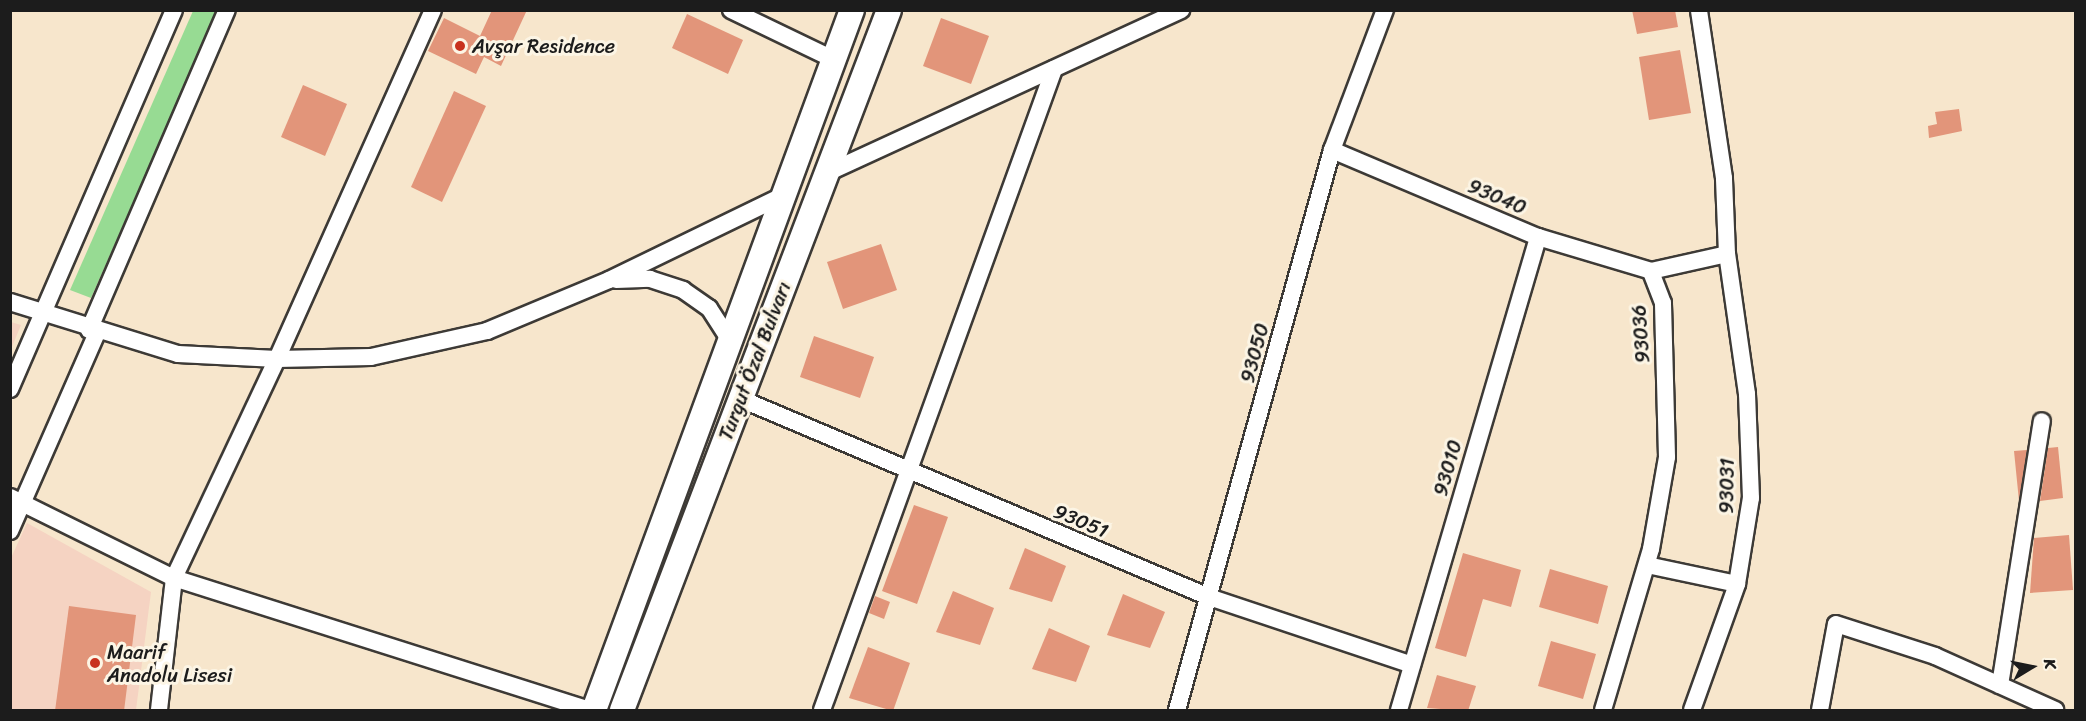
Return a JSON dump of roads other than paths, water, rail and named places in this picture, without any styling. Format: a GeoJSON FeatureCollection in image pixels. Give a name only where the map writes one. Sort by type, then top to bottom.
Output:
{"type":"FeatureCollection","features":[{"type":"Feature","properties":{"kind":"main road","name":"Turgut Özal Bulvarı"},"geometry":{"type":"LineString","coordinates":[[592,711],[786,194],[852,10]]}},
{"type":"Feature","properties":{"kind":"main road","name":"Turgut Özal Bulvarı"},"geometry":{"type":"LineString","coordinates":[[622,711],[889,10]]}},
{"type":"Feature","properties":{"kind":"street"},"geometry":{"type":"LineString","coordinates":[[10,389],[174,10]]}},
{"type":"Feature","properties":{"kind":"street"},"geometry":{"type":"LineString","coordinates":[[10,531],[17,500],[93,331],[227,10]]}},
{"type":"Feature","properties":{"kind":"street"},"geometry":{"type":"LineString","coordinates":[[159,711],[174,578],[277,360],[433,10]]}},
{"type":"Feature","properties":{"kind":"street"},"geometry":{"type":"LineString","coordinates":[[731,10],[834,59]]}},
{"type":"Feature","properties":{"kind":"street"},"geometry":{"type":"LineString","coordinates":[[827,173],[1181,10]]}},
{"type":"Feature","properties":{"kind":"street"},"geometry":{"type":"LineString","coordinates":[[1651,271],[1727,254],[1724,178],[1699,10]]}},
{"type":"Feature","properties":{"kind":"street","name":"93050"},"geometry":{"type":"LineString","coordinates":[[1177,711],[1332,150],[1383,12]]}},
{"type":"Feature","properties":{"kind":"street"},"geometry":{"type":"LineString","coordinates":[[822,711],[1054,69]]}},
{"type":"Feature","properties":{"kind":"street","name":"93040"},"geometry":{"type":"LineString","coordinates":[[1332,150],[1538,237],[1651,271]]}},
{"type":"Feature","properties":{"kind":"street"},"geometry":{"type":"LineString","coordinates":[[10,302],[93,331],[178,354],[277,360],[371,357],[487,331],[609,280],[786,194]]}},
{"type":"Feature","properties":{"kind":"street","name":"93010"},"geometry":{"type":"LineString","coordinates":[[1399,711],[1538,237]]}},
{"type":"Feature","properties":{"kind":"street","name":"93031"},"geometry":{"type":"LineString","coordinates":[[1692,711],[1737,584],[1751,498],[1747,394],[1727,254]]}},
{"type":"Feature","properties":{"kind":"street","name":"93036"},"geometry":{"type":"LineString","coordinates":[[1603,711],[1647,565],[1667,457],[1663,303],[1651,271]]}},
{"type":"Feature","properties":{"kind":"street"},"geometry":{"type":"LineString","coordinates":[[609,280],[650,279],[683,290],[710,308],[731,342]]}},
{"type":"Feature","properties":{"kind":"street","name":"93051"},"geometry":{"type":"LineString","coordinates":[[741,399],[1209,597],[1412,665]]}},
{"type":"Feature","properties":{"kind":"street"},"geometry":{"type":"LineString","coordinates":[[2000,686],[2042,421]]}},
{"type":"Feature","properties":{"kind":"street"},"geometry":{"type":"LineString","coordinates":[[17,500],[174,578],[592,711]]}},
{"type":"Feature","properties":{"kind":"street"},"geometry":{"type":"LineString","coordinates":[[1647,565],[1737,584]]}},
{"type":"Feature","properties":{"kind":"street"},"geometry":{"type":"LineString","coordinates":[[1820,711],[1836,624],[1935,656],[2055,711]]}},
{"type":"Feature","properties":{"kind":"place","name":"Avşar Residence"},"geometry":{"type":"Point","coordinates":[460,46]}},
{"type":"Feature","properties":{"kind":"place","name":"Maarif Anadolu Lisesi"},"geometry":{"type":"Point","coordinates":[95,663]}}]}
